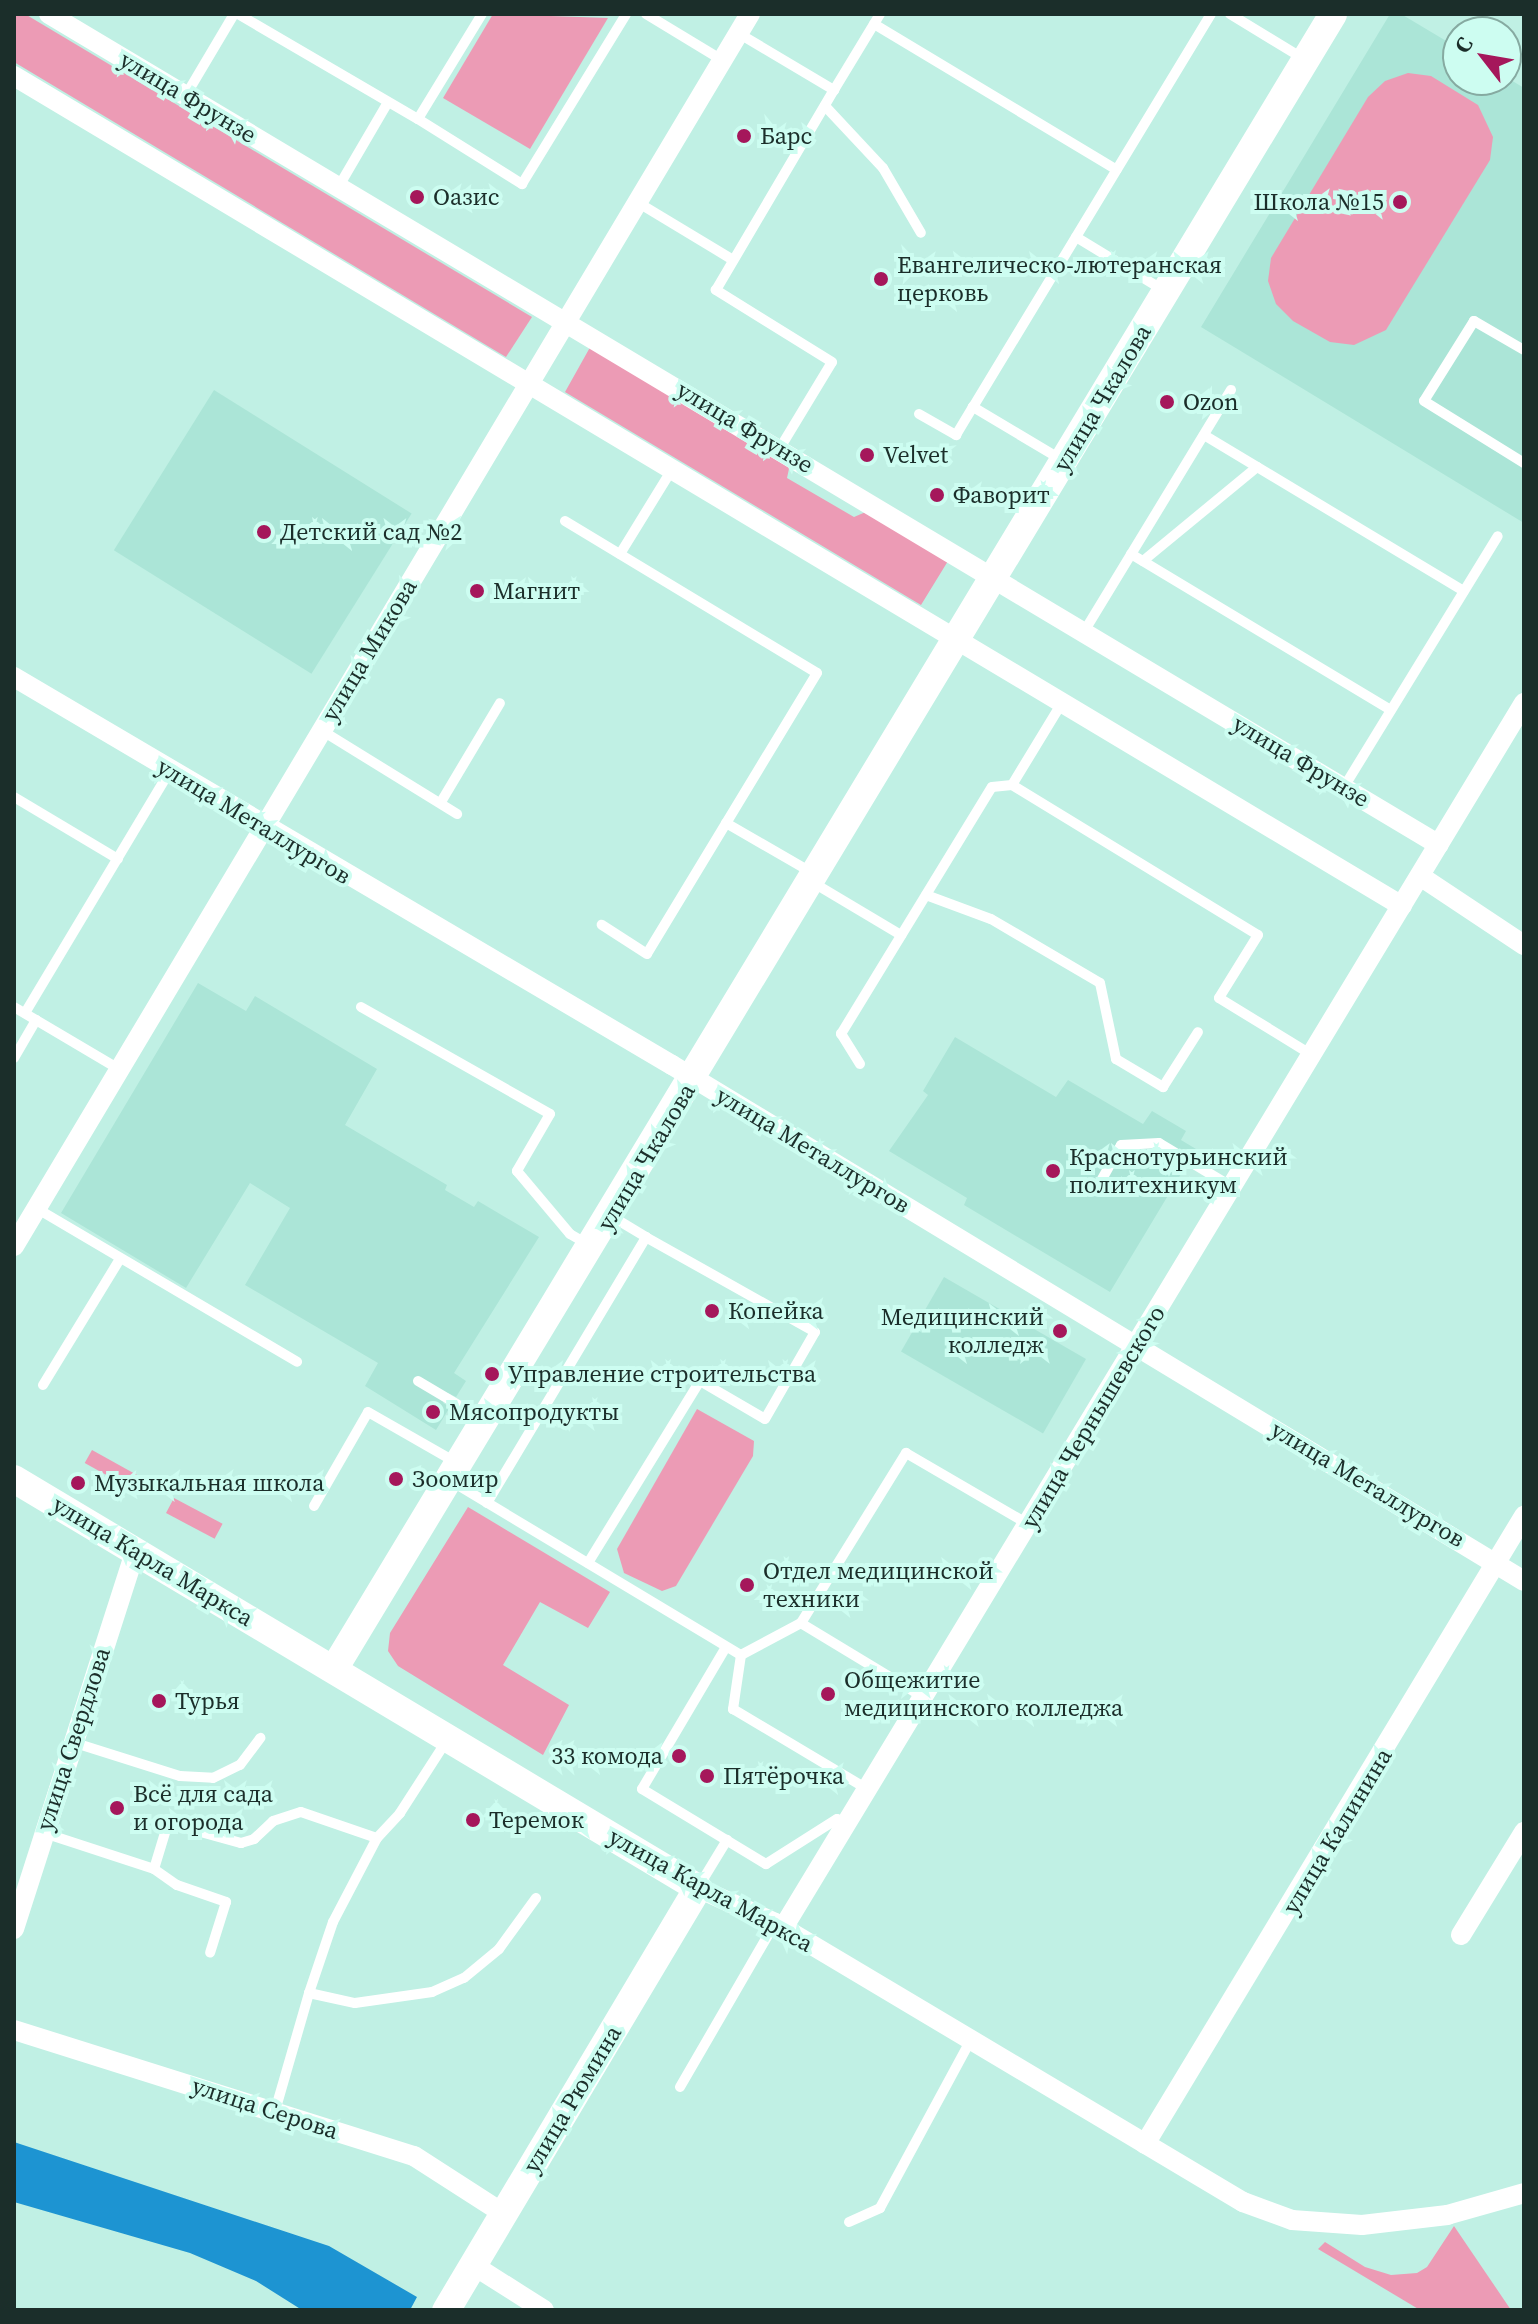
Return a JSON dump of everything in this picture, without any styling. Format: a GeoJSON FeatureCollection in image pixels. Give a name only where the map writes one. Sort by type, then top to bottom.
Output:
{"type":"FeatureCollection","features":[{"type":"Feature","properties":{"kind":"main road","name":"улица Чкалова"},"geometry":{"type":"LineString","coordinates":[[334,1669],[694,1079],[1333,14]]}},
{"type":"Feature","properties":{"kind":"main road","name":"улица Карла Маркса"},"geometry":{"type":"LineString","coordinates":[[14,1479],[698,1888]]}},
{"type":"Feature","properties":{"kind":"main road","name":"улица Рюмина"},"geometry":{"type":"LineString","coordinates":[[449,2306],[698,1888]]}},
{"type":"Feature","properties":{"kind":"street","name":"улица Фрунзе"},"geometry":{"type":"LineString","coordinates":[[49,14],[995,576],[1439,845]]}},
{"type":"Feature","properties":{"kind":"street","name":"улица Микова"},"geometry":{"type":"LineString","coordinates":[[14,1246],[750,14]]}},
{"type":"Feature","properties":{"kind":"street"},"geometry":{"type":"LineString","coordinates":[[14,76],[1060,706],[1402,906]]}},
{"type":"Feature","properties":{"kind":"street","name":"улица Металлургов"},"geometry":{"type":"LineString","coordinates":[[14,677],[1137,1344],[1524,1581]]}},
{"type":"Feature","properties":{"kind":"street"},"geometry":{"type":"LineString","coordinates":[[1439,845],[1524,703]]}},
{"type":"Feature","properties":{"kind":"street","name":"улица Чернышевского"},"geometry":{"type":"LineString","coordinates":[[779,1926],[846,1824],[1439,845]]}},
{"type":"Feature","properties":{"kind":"street"},"geometry":{"type":"LineString","coordinates":[[1420,876],[1524,945]]}},
{"type":"Feature","properties":{"kind":"street","name":"улица Калинина"},"geometry":{"type":"LineString","coordinates":[[1145,2144],[1524,1516]]}},
{"type":"Feature","properties":{"kind":"street","name":"улица Свердлова"},"geometry":{"type":"LineString","coordinates":[[14,1929],[42,1832],[135,1551]]}},
{"type":"Feature","properties":{"kind":"street"},"geometry":{"type":"LineString","coordinates":[[1461,1935],[1524,1832]]}},
{"type":"Feature","properties":{"kind":"street","name":"улица Карла Маркса"},"geometry":{"type":"LineString","coordinates":[[698,1888],[779,1926],[1243,2202],[1292,2220],[1362,2225],[1447,2215],[1524,2193]]}},
{"type":"Feature","properties":{"kind":"street","name":"улица Серова"},"geometry":{"type":"LineString","coordinates":[[14,2030],[414,2156],[504,2214]]}},
{"type":"Feature","properties":{"kind":"street"},"geometry":{"type":"LineString","coordinates":[[473,2265],[544,2310]]}},
{"type":"Feature","properties":{"kind":"lane"},"geometry":{"type":"LineString","coordinates":[[186,95],[236,14],[418,119],[522,184],[626,14]]}},
{"type":"Feature","properties":{"kind":"lane"},"geometry":{"type":"LineString","coordinates":[[418,119],[482,14]]}},
{"type":"Feature","properties":{"kind":"lane"},"geometry":{"type":"LineString","coordinates":[[646,14],[722,60]]}},
{"type":"Feature","properties":{"kind":"lane"},"geometry":{"type":"LineString","coordinates":[[919,414],[956,435],[1211,14]]}},
{"type":"Feature","properties":{"kind":"lane"},"geometry":{"type":"LineString","coordinates":[[1230,14],[1306,60]]}},
{"type":"Feature","properties":{"kind":"lane"},"geometry":{"type":"LineString","coordinates":[[780,448],[832,362],[716,290],[877,19],[1117,170]]}},
{"type":"Feature","properties":{"kind":"lane"},"geometry":{"type":"LineString","coordinates":[[738,33],[834,90]]}},
{"type":"Feature","properties":{"kind":"lane"},"geometry":{"type":"LineString","coordinates":[[339,186],[388,102]]}},
{"type":"Feature","properties":{"kind":"lane"},"geometry":{"type":"LineString","coordinates":[[825,106],[883,168],[921,233]]}},
{"type":"Feature","properties":{"kind":"lane"},"geometry":{"type":"LineString","coordinates":[[637,202],[733,260]]}},
{"type":"Feature","properties":{"kind":"lane"},"geometry":{"type":"LineString","coordinates":[[1076,237],[1166,292]]}},
{"type":"Feature","properties":{"kind":"lane"},"geometry":{"type":"LineString","coordinates":[[1524,350],[1474,321],[1424,401],[1524,463]]}},
{"type":"Feature","properties":{"kind":"lane"},"geometry":{"type":"LineString","coordinates":[[1085,630],[1231,390]]}},
{"type":"Feature","properties":{"kind":"lane"},"geometry":{"type":"LineString","coordinates":[[973,407],[1064,461]]}},
{"type":"Feature","properties":{"kind":"lane"},"geometry":{"type":"LineString","coordinates":[[1204,435],[1464,591]]}},
{"type":"Feature","properties":{"kind":"lane"},"geometry":{"type":"LineString","coordinates":[[1143,561],[1257,467]]}},
{"type":"Feature","properties":{"kind":"lane"},"geometry":{"type":"LineString","coordinates":[[620,554],[671,471]]}},
{"type":"Feature","properties":{"kind":"lane"},"geometry":{"type":"LineString","coordinates":[[565,521],[817,673],[647,954],[602,925]]}},
{"type":"Feature","properties":{"kind":"lane"},"geometry":{"type":"LineString","coordinates":[[1344,787],[1498,536]]}},
{"type":"Feature","properties":{"kind":"lane"},"geometry":{"type":"LineString","coordinates":[[1131,554],[1391,710]]}},
{"type":"Feature","properties":{"kind":"lane"},"geometry":{"type":"LineString","coordinates":[[441,802],[500,703]]}},
{"type":"Feature","properties":{"kind":"lane"},"geometry":{"type":"LineString","coordinates":[[1012,785],[1060,706]]}},
{"type":"Feature","properties":{"kind":"lane"},"geometry":{"type":"LineString","coordinates":[[321,730],[457,814]]}},
{"type":"Feature","properties":{"kind":"lane"},"geometry":{"type":"LineString","coordinates":[[25,1013],[170,771]]}},
{"type":"Feature","properties":{"kind":"lane"},"geometry":{"type":"LineString","coordinates":[[860,1064],[841,1034],[992,787],[1012,785],[1258,935],[1219,998],[1312,1055]]}},
{"type":"Feature","properties":{"kind":"lane"},"geometry":{"type":"LineString","coordinates":[[14,797],[118,859]]}},
{"type":"Feature","properties":{"kind":"lane"},"geometry":{"type":"LineString","coordinates":[[726,823],[901,935]]}},
{"type":"Feature","properties":{"kind":"lane"},"geometry":{"type":"LineString","coordinates":[[926,895],[991,919],[1100,983],[1116,1059],[1163,1087],[1198,1032]]}},
{"type":"Feature","properties":{"kind":"lane"},"geometry":{"type":"LineString","coordinates":[[14,1007],[119,1069]]}},
{"type":"Feature","properties":{"kind":"lane"},"geometry":{"type":"LineString","coordinates":[[361,1007],[550,1114],[517,1171],[570,1234],[592,1247]]}},
{"type":"Feature","properties":{"kind":"lane"},"geometry":{"type":"LineString","coordinates":[[14,1058],[36,1020]]}},
{"type":"Feature","properties":{"kind":"lane"},"geometry":{"type":"LineString","coordinates":[[1097,1188],[1121,1145],[1159,1143],[1232,1187]]}},
{"type":"Feature","properties":{"kind":"lane"},"geometry":{"type":"LineString","coordinates":[[36,1208],[297,1362]]}},
{"type":"Feature","properties":{"kind":"lane"},"geometry":{"type":"LineString","coordinates":[[588,1563],[700,1381],[765,1419],[815,1332],[611,1216]]}},
{"type":"Feature","properties":{"kind":"lane"},"geometry":{"type":"LineString","coordinates":[[487,1503],[646,1237]]}},
{"type":"Feature","properties":{"kind":"lane"},"geometry":{"type":"LineString","coordinates":[[43,1385],[120,1259]]}},
{"type":"Feature","properties":{"kind":"lane"},"geometry":{"type":"LineString","coordinates":[[418,1381],[485,1421]]}},
{"type":"Feature","properties":{"kind":"lane"},"geometry":{"type":"LineString","coordinates":[[314,1506],[368,1412],[454,1472],[487,1503],[741,1655]]}},
{"type":"Feature","properties":{"kind":"lane"},"geometry":{"type":"LineString","coordinates":[[741,1655],[801,1623],[906,1453],[1028,1524]]}},
{"type":"Feature","properties":{"kind":"lane"},"geometry":{"type":"LineString","coordinates":[[801,1623],[923,1697]]}},
{"type":"Feature","properties":{"kind":"lane"},"geometry":{"type":"LineString","coordinates":[[726,1647],[642,1789],[766,1864],[837,1819],[846,1824]]}},
{"type":"Feature","properties":{"kind":"lane"},"geometry":{"type":"LineString","coordinates":[[741,1655],[733,1709],[867,1789]]}},
{"type":"Feature","properties":{"kind":"lane"},"geometry":{"type":"LineString","coordinates":[[72,1742],[180,1776],[213,1778],[240,1765],[260,1738]]}},
{"type":"Feature","properties":{"kind":"lane"},"geometry":{"type":"LineString","coordinates":[[275,2111],[333,1922],[377,1838],[400,1813],[448,1738]]}},
{"type":"Feature","properties":{"kind":"lane"},"geometry":{"type":"LineString","coordinates":[[154,1869],[168,1823],[241,1843],[254,1839],[273,1821],[301,1812],[377,1838]]}},
{"type":"Feature","properties":{"kind":"lane"},"geometry":{"type":"LineString","coordinates":[[42,1832],[154,1869],[177,1885],[226,1902],[210,1953]]}},
{"type":"Feature","properties":{"kind":"lane"},"geometry":{"type":"LineString","coordinates":[[698,1888],[727,1840]]}},
{"type":"Feature","properties":{"kind":"lane"},"geometry":{"type":"LineString","coordinates":[[309,1993],[355,2003],[432,1992],[464,1978],[499,1949],[536,1898]]}},
{"type":"Feature","properties":{"kind":"lane"},"geometry":{"type":"LineString","coordinates":[[680,2087],[779,1926]]}},
{"type":"Feature","properties":{"kind":"lane"},"geometry":{"type":"LineString","coordinates":[[849,2222],[880,2208],[971,2040]]}},
{"type":"Feature","properties":{"kind":"shaded area"},"geometry":{"type":"Polygon","coordinates":[[[14,14],[25,14],[532,317],[506,357],[14,62],[14,14]]]}},
{"type":"Feature","properties":{"kind":"shaded area"},"geometry":{"type":"Polygon","coordinates":[[[493,14],[608,18],[530,149],[443,98],[493,14]]]}},
{"type":"Feature","properties":{"kind":"shaded area","name":"Школа №15"},"geometry":{"type":"Polygon","coordinates":[[[1390,14],[1401,14],[1442,38],[1442,96],[1522,96],[1524,88],[1524,523],[1201,327],[1390,14]]]}},
{"type":"Feature","properties":{"kind":"shaded area"},"geometry":{"type":"Polygon","coordinates":[[[1408,73],[1431,76],[1442,83],[1442,96],[1463,96],[1478,105],[1493,137],[1490,160],[1386,330],[1354,345],[1330,342],[1293,321],[1276,304],[1268,281],[1271,258],[1368,97],[1385,81],[1408,73]]]}},
{"type":"Feature","properties":{"kind":"shaded area"},"geometry":{"type":"Polygon","coordinates":[[[593,342],[790,464],[787,478],[854,517],[868,511],[948,561],[921,605],[565,392],[593,342]]]}},
{"type":"Feature","properties":{"kind":"shaded area","name":"Детский сад №2"},"geometry":{"type":"Polygon","coordinates":[[[214,390],[412,513],[311,674],[114,550],[214,390]]]}},
{"type":"Feature","properties":{"kind":"shaded area"},"geometry":{"type":"Polygon","coordinates":[[[198,983],[246,1011],[255,996],[377,1069],[345,1125],[447,1185],[445,1190],[474,1207],[478,1201],[539,1237],[454,1373],[466,1381],[456,1397],[448,1393],[443,1403],[450,1407],[436,1430],[365,1386],[378,1363],[245,1285],[290,1208],[250,1183],[186,1288],[61,1213],[198,983]]]}},
{"type":"Feature","properties":{"kind":"shaded area","name":"Краснотурьинский политехникум"},"geometry":{"type":"Polygon","coordinates":[[[955,1037],[1056,1097],[1068,1080],[1143,1124],[1152,1111],[1186,1131],[1181,1140],[1196,1149],[1110,1292],[964,1205],[967,1198],[889,1151],[928,1095],[923,1091],[955,1037]]]}},
{"type":"Feature","properties":{"kind":"shaded area"},"geometry":{"type":"Polygon","coordinates":[[[944,1277],[1086,1359],[1043,1433],[901,1351],[944,1277]]]}},
{"type":"Feature","properties":{"kind":"shaded area"},"geometry":{"type":"Polygon","coordinates":[[[697,1409],[754,1441],[753,1456],[676,1586],[662,1591],[624,1573],[617,1549],[697,1409]]]}},
{"type":"Feature","properties":{"kind":"shaded area"},"geometry":{"type":"Polygon","coordinates":[[[92,1450],[138,1476],[131,1489],[85,1463],[92,1450]]]}},
{"type":"Feature","properties":{"kind":"shaded area"},"geometry":{"type":"Polygon","coordinates":[[[174,1498],[223,1524],[215,1539],[166,1513],[174,1498]]]}},
{"type":"Feature","properties":{"kind":"shaded area"},"geometry":{"type":"Polygon","coordinates":[[[468,1507],[610,1592],[588,1628],[540,1602],[503,1665],[569,1705],[543,1755],[398,1666],[388,1651],[390,1633],[468,1507]]]}},
{"type":"Feature","properties":{"kind":"shaded area"},"geometry":{"type":"Polygon","coordinates":[[[1454,2226],[1511,2310],[1420,2310],[1318,2249],[1325,2242],[1365,2267],[1391,2275],[1417,2273],[1427,2267],[1454,2226]]]}},
{"type":"Feature","properties":{"kind":"water"},"geometry":{"type":"Polygon","coordinates":[[[14,2142],[329,2246],[417,2297],[410,2310],[302,2310],[256,2281],[190,2253],[14,2202],[14,2142]]]}},
{"type":"Feature","properties":{"kind":"place","name":"Барс"},"geometry":{"type":"Point","coordinates":[744,136]}},
{"type":"Feature","properties":{"kind":"place","name":"Оазис"},"geometry":{"type":"Point","coordinates":[417,197]}},
{"type":"Feature","properties":{"kind":"place","name":"Школа №15"},"geometry":{"type":"Point","coordinates":[1400,202]}},
{"type":"Feature","properties":{"kind":"place","name":"Евангелическо-лютеранская церковь"},"geometry":{"type":"Point","coordinates":[881,279]}},
{"type":"Feature","properties":{"kind":"place","name":"Ozon"},"geometry":{"type":"Point","coordinates":[1167,402]}},
{"type":"Feature","properties":{"kind":"place","name":"Velvet"},"geometry":{"type":"Point","coordinates":[867,455]}},
{"type":"Feature","properties":{"kind":"place","name":"Фаворит"},"geometry":{"type":"Point","coordinates":[937,495]}},
{"type":"Feature","properties":{"kind":"place","name":"Детский сад №2"},"geometry":{"type":"Point","coordinates":[264,532]}},
{"type":"Feature","properties":{"kind":"place","name":"Магнит"},"geometry":{"type":"Point","coordinates":[477,591]}},
{"type":"Feature","properties":{"kind":"place","name":"Краснотурьинский политехникум"},"geometry":{"type":"Point","coordinates":[1053,1171]}},
{"type":"Feature","properties":{"kind":"place","name":"Копейка"},"geometry":{"type":"Point","coordinates":[712,1311]}},
{"type":"Feature","properties":{"kind":"place","name":"Медицинский колледж"},"geometry":{"type":"Point","coordinates":[1060,1331]}},
{"type":"Feature","properties":{"kind":"place","name":"Управление строительства"},"geometry":{"type":"Point","coordinates":[492,1374]}},
{"type":"Feature","properties":{"kind":"place","name":"Мясопродукты"},"geometry":{"type":"Point","coordinates":[433,1412]}},
{"type":"Feature","properties":{"kind":"place","name":"Зоомир"},"geometry":{"type":"Point","coordinates":[396,1479]}},
{"type":"Feature","properties":{"kind":"place","name":"Музыкальная школа"},"geometry":{"type":"Point","coordinates":[78,1483]}},
{"type":"Feature","properties":{"kind":"place","name":"Отдел медицинской техники"},"geometry":{"type":"Point","coordinates":[747,1585]}},
{"type":"Feature","properties":{"kind":"place","name":"Общежитие медицинского колледжа"},"geometry":{"type":"Point","coordinates":[828,1694]}},
{"type":"Feature","properties":{"kind":"place","name":"Турья"},"geometry":{"type":"Point","coordinates":[159,1701]}},
{"type":"Feature","properties":{"kind":"place","name":"33 комода"},"geometry":{"type":"Point","coordinates":[679,1756]}},
{"type":"Feature","properties":{"kind":"place","name":"Пятёрочка"},"geometry":{"type":"Point","coordinates":[707,1776]}},
{"type":"Feature","properties":{"kind":"place","name":"Всё для сада и огорода"},"geometry":{"type":"Point","coordinates":[117,1808]}},
{"type":"Feature","properties":{"kind":"place","name":"Теремок"},"geometry":{"type":"Point","coordinates":[473,1820]}}]}
